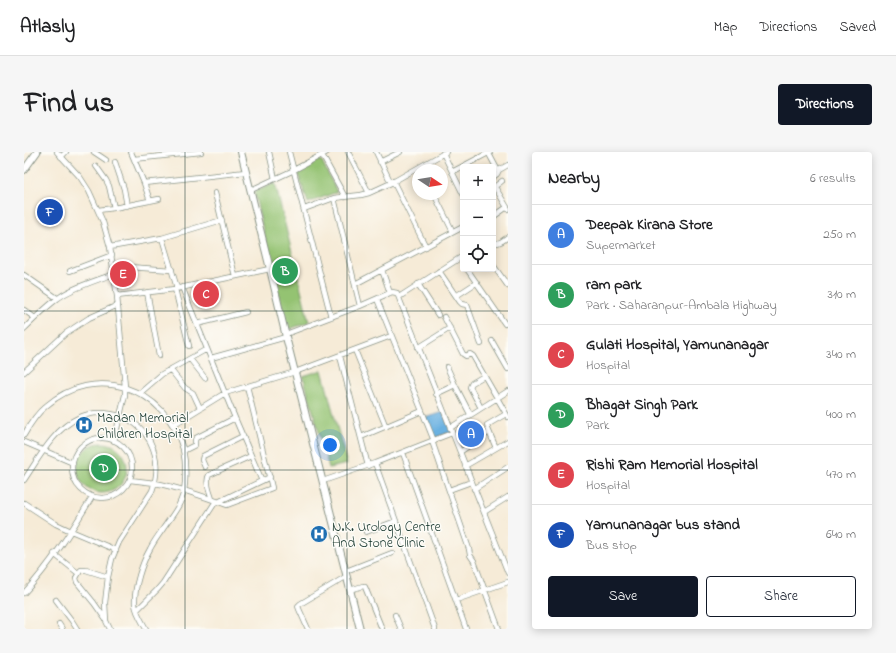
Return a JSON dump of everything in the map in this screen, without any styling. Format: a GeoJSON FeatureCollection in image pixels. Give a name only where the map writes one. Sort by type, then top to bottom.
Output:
{"type":"FeatureCollection","features":[{"type":"Feature","properties":{"kind":"main road"},"geometry":{"type":"LineString","coordinates":[[24,163],[32,152]]}},
{"type":"Feature","properties":{"kind":"main road"},"geometry":{"type":"LineString","coordinates":[[24,170],[37,152]]}},
{"type":"Feature","properties":{"kind":"main road"},"geometry":{"type":"LineString","coordinates":[[240,152],[251,190],[360,629]]}},
{"type":"Feature","properties":{"kind":"street"},"geometry":{"type":"LineString","coordinates":[[56,152],[84,184],[103,222],[112,255],[125,387],[114,441]]}},
{"type":"Feature","properties":{"kind":"street"},"geometry":{"type":"LineString","coordinates":[[61,157],[66,152]]}},
{"type":"Feature","properties":{"kind":"street"},"geometry":{"type":"LineString","coordinates":[[94,152],[106,160]]}},
{"type":"Feature","properties":{"kind":"street"},"geometry":{"type":"LineString","coordinates":[[131,152],[150,201]]}},
{"type":"Feature","properties":{"kind":"street"},"geometry":{"type":"LineString","coordinates":[[134,159],[201,152]]}},
{"type":"Feature","properties":{"kind":"street"},"geometry":{"type":"LineString","coordinates":[[269,152],[275,179]]}},
{"type":"Feature","properties":{"kind":"street"},"geometry":{"type":"LineString","coordinates":[[289,152],[331,317]]}},
{"type":"Feature","properties":{"kind":"street"},"geometry":{"type":"LineString","coordinates":[[348,152],[369,192]]}},
{"type":"Feature","properties":{"kind":"street"},"geometry":{"type":"LineString","coordinates":[[376,152],[426,247]]}},
{"type":"Feature","properties":{"kind":"street"},"geometry":{"type":"LineString","coordinates":[[380,162],[400,152]]}},
{"type":"Feature","properties":{"kind":"street"},"geometry":{"type":"LineString","coordinates":[[433,152],[436,157]]}},
{"type":"Feature","properties":{"kind":"street"},"geometry":{"type":"LineString","coordinates":[[452,172],[489,152],[497,169],[499,170]]}},
{"type":"Feature","properties":{"kind":"street"},"geometry":{"type":"LineString","coordinates":[[251,190],[294,170],[325,153],[345,197]]}},
{"type":"Feature","properties":{"kind":"street"},"geometry":{"type":"LineString","coordinates":[[427,164],[436,157],[445,153],[452,172],[460,187]]}},
{"type":"Feature","properties":{"kind":"street"},"geometry":{"type":"LineString","coordinates":[[115,162],[124,189],[127,206]]}},
{"type":"Feature","properties":{"kind":"street"},"geometry":{"type":"LineString","coordinates":[[496,175],[499,170],[508,165]]}},
{"type":"Feature","properties":{"kind":"street"},"geometry":{"type":"LineString","coordinates":[[96,166],[109,186],[114,208]]}},
{"type":"Feature","properties":{"kind":"street"},"geometry":{"type":"LineString","coordinates":[[144,183],[246,172]]}},
{"type":"Feature","properties":{"kind":"street"},"geometry":{"type":"LineString","coordinates":[[304,209],[334,198],[361,195],[412,173]]}},
{"type":"Feature","properties":{"kind":"street"},"geometry":{"type":"LineString","coordinates":[[496,186],[502,181]]}},
{"type":"Feature","properties":{"kind":"street"},"geometry":{"type":"LineString","coordinates":[[496,190],[508,208],[496,215]]}},
{"type":"Feature","properties":{"kind":"street"},"geometry":{"type":"LineString","coordinates":[[215,193],[235,276]]}},
{"type":"Feature","properties":{"kind":"street"},"geometry":{"type":"LineString","coordinates":[[334,198],[360,306]]}},
{"type":"Feature","properties":{"kind":"street"},"geometry":{"type":"LineString","coordinates":[[98,210],[127,206],[159,199]]}},
{"type":"Feature","properties":{"kind":"street"},"geometry":{"type":"LineString","coordinates":[[437,200],[453,232]]}},
{"type":"Feature","properties":{"kind":"street"},"geometry":{"type":"LineString","coordinates":[[110,247],[162,238],[222,220]]}},
{"type":"Feature","properties":{"kind":"street"},"geometry":{"type":"LineString","coordinates":[[355,284],[460,228]]}},
{"type":"Feature","properties":{"kind":"street"},"geometry":{"type":"LineString","coordinates":[[162,238],[178,288],[189,346]]}},
{"type":"Feature","properties":{"kind":"street"},"geometry":{"type":"LineString","coordinates":[[496,243],[507,239]]}},
{"type":"Feature","properties":{"kind":"street"},"geometry":{"type":"LineString","coordinates":[[70,271],[112,255]]}},
{"type":"Feature","properties":{"kind":"street"},"geometry":{"type":"LineString","coordinates":[[399,297],[460,258]]}},
{"type":"Feature","properties":{"kind":"street"},"geometry":{"type":"LineString","coordinates":[[114,266],[172,270]]}},
{"type":"Feature","properties":{"kind":"street"},"geometry":{"type":"LineString","coordinates":[[117,296],[178,288],[270,269]]}},
{"type":"Feature","properties":{"kind":"street"},"geometry":{"type":"LineString","coordinates":[[496,269],[508,286]]}},
{"type":"Feature","properties":{"kind":"street"},"geometry":{"type":"LineString","coordinates":[[382,270],[390,293]]}},
{"type":"Feature","properties":{"kind":"street"},"geometry":{"type":"LineString","coordinates":[[439,271],[461,304],[467,305],[481,344]]}},
{"type":"Feature","properties":{"kind":"street"},"geometry":{"type":"LineString","coordinates":[[469,272],[505,324]]}},
{"type":"Feature","properties":{"kind":"street"},"geometry":{"type":"LineString","coordinates":[[24,329],[57,298],[114,274]]}},
{"type":"Feature","properties":{"kind":"street"},"geometry":{"type":"LineString","coordinates":[[24,275],[57,298]]}},
{"type":"Feature","properties":{"kind":"street"},"geometry":{"type":"LineString","coordinates":[[456,296],[476,283]]}},
{"type":"Feature","properties":{"kind":"street"},"geometry":{"type":"LineString","coordinates":[[418,284],[438,315]]}},
{"type":"Feature","properties":{"kind":"street"},"geometry":{"type":"LineString","coordinates":[[178,288],[197,324],[242,436],[262,480]]}},
{"type":"Feature","properties":{"kind":"street"},"geometry":{"type":"LineString","coordinates":[[147,292],[159,356]]}},
{"type":"Feature","properties":{"kind":"street"},"geometry":{"type":"LineString","coordinates":[[211,358],[286,335],[377,300],[390,293],[396,292],[508,572]]}},
{"type":"Feature","properties":{"kind":"street"},"geometry":{"type":"LineString","coordinates":[[377,300],[422,411],[469,549],[469,553],[473,559],[499,629]]}},
{"type":"Feature","properties":{"kind":"street"},"geometry":{"type":"LineString","coordinates":[[24,372],[66,333],[89,318],[118,304]]}},
{"type":"Feature","properties":{"kind":"street"},"geometry":{"type":"LineString","coordinates":[[24,310],[35,318]]}},
{"type":"Feature","properties":{"kind":"street"},"geometry":{"type":"LineString","coordinates":[[197,324],[246,312]]}},
{"type":"Feature","properties":{"kind":"street"},"geometry":{"type":"LineString","coordinates":[[444,317],[463,354],[466,356],[472,354],[507,415],[487,425],[496,448]]}},
{"type":"Feature","properties":{"kind":"street"},"geometry":{"type":"LineString","coordinates":[[418,348],[450,328]]}},
{"type":"Feature","properties":{"kind":"street"},"geometry":{"type":"LineString","coordinates":[[173,425],[225,393],[295,372],[391,336]]}},
{"type":"Feature","properties":{"kind":"street"},"geometry":{"type":"LineString","coordinates":[[492,341],[508,369]]}},
{"type":"Feature","properties":{"kind":"street"},"geometry":{"type":"LineString","coordinates":[[140,393],[158,376],[207,349]]}},
{"type":"Feature","properties":{"kind":"street"},"geometry":{"type":"LineString","coordinates":[[355,350],[386,427]]}},
{"type":"Feature","properties":{"kind":"street"},"geometry":{"type":"LineString","coordinates":[[340,356],[368,466]]}},
{"type":"Feature","properties":{"kind":"street"},"geometry":{"type":"LineString","coordinates":[[190,359],[205,378]]}},
{"type":"Feature","properties":{"kind":"street"},"geometry":{"type":"LineString","coordinates":[[447,366],[470,414]]}},
{"type":"Feature","properties":{"kind":"street"},"geometry":{"type":"LineString","coordinates":[[170,369],[185,388],[193,393],[200,408]]}},
{"type":"Feature","properties":{"kind":"street"},"geometry":{"type":"LineString","coordinates":[[481,408],[470,387],[472,383],[484,376]]}},
{"type":"Feature","properties":{"kind":"street"},"geometry":{"type":"LineString","coordinates":[[24,435],[41,410],[53,400],[68,391],[91,385],[125,387],[140,393],[160,408],[173,425],[183,451],[185,466],[184,490],[180,504],[150,548],[142,569],[136,591],[135,604],[146,629]]}},
{"type":"Feature","properties":{"kind":"street"},"geometry":{"type":"LineString","coordinates":[[436,394],[455,385]]}},
{"type":"Feature","properties":{"kind":"street"},"geometry":{"type":"LineString","coordinates":[[130,480],[155,483],[184,490],[227,505],[272,488],[247,386]]}},
{"type":"Feature","properties":{"kind":"street"},"geometry":{"type":"LineString","coordinates":[[450,428],[508,391]]}},
{"type":"Feature","properties":{"kind":"street"},"geometry":{"type":"LineString","coordinates":[[361,437],[422,411]]}},
{"type":"Feature","properties":{"kind":"street"},"geometry":{"type":"LineString","coordinates":[[24,480],[58,432],[79,417],[98,413],[120,416],[132,421],[140,427],[148,438],[153,448],[155,459],[155,483],[152,491],[119,542],[112,559],[105,603],[106,620]]}},
{"type":"Feature","properties":{"kind":"street"},"geometry":{"type":"LineString","coordinates":[[183,451],[194,445],[196,438],[235,418]]}},
{"type":"Feature","properties":{"kind":"street"},"geometry":{"type":"LineString","coordinates":[[460,452],[489,432]]}},
{"type":"Feature","properties":{"kind":"street"},"geometry":{"type":"LineString","coordinates":[[323,481],[403,453],[452,433]]}},
{"type":"Feature","properties":{"kind":"street"},"geometry":{"type":"LineString","coordinates":[[205,467],[202,460],[203,456],[242,436]]}},
{"type":"Feature","properties":{"kind":"street"},"geometry":{"type":"LineString","coordinates":[[96,439],[114,441],[128,453],[132,470],[130,480],[118,493],[110,497],[92,497],[79,487],[75,480],[73,463],[76,455],[88,442],[96,439]]}},
{"type":"Feature","properties":{"kind":"street"},"geometry":{"type":"LineString","coordinates":[[465,466],[508,441]]}},
{"type":"Feature","properties":{"kind":"street"},"geometry":{"type":"LineString","coordinates":[[24,442],[73,463]]}},
{"type":"Feature","properties":{"kind":"street"},"geometry":{"type":"LineString","coordinates":[[403,453],[466,629]]}},
{"type":"Feature","properties":{"kind":"street"},"geometry":{"type":"LineString","coordinates":[[215,501],[207,481],[208,476],[251,456]]}},
{"type":"Feature","properties":{"kind":"street"},"geometry":{"type":"LineString","coordinates":[[376,463],[435,629]]}},
{"type":"Feature","properties":{"kind":"street"},"geometry":{"type":"LineString","coordinates":[[474,489],[508,467]]}},
{"type":"Feature","properties":{"kind":"street"},"geometry":{"type":"LineString","coordinates":[[137,610],[163,582],[215,501],[270,477]]}},
{"type":"Feature","properties":{"kind":"street"},"geometry":{"type":"LineString","coordinates":[[449,490],[471,482]]}},
{"type":"Feature","properties":{"kind":"street"},"geometry":{"type":"LineString","coordinates":[[24,592],[40,574],[71,531],[92,497]]}},
{"type":"Feature","properties":{"kind":"street"},"geometry":{"type":"LineString","coordinates":[[484,512],[508,497]]}},
{"type":"Feature","properties":{"kind":"street"},"geometry":{"type":"LineString","coordinates":[[24,503],[71,531],[116,550]]}},
{"type":"Feature","properties":{"kind":"street"},"geometry":{"type":"LineString","coordinates":[[366,532],[396,521]]}},
{"type":"Feature","properties":{"kind":"street"},"geometry":{"type":"LineString","coordinates":[[308,629],[298,606],[300,604],[347,574],[392,553]]}},
{"type":"Feature","properties":{"kind":"street"},"geometry":{"type":"LineString","coordinates":[[54,554],[78,573]]}},
{"type":"Feature","properties":{"kind":"street"},"geometry":{"type":"LineString","coordinates":[[108,577],[81,570],[78,573],[76,581],[106,620],[110,629]]}},
{"type":"Feature","properties":{"kind":"street"},"geometry":{"type":"LineString","coordinates":[[456,600],[508,582]]}},
{"type":"Feature","properties":{"kind":"street"},"geometry":{"type":"LineString","coordinates":[[350,590],[363,586],[366,588],[382,629]]}},
{"type":"Feature","properties":{"kind":"street"},"geometry":{"type":"LineString","coordinates":[[56,600],[77,629]]}},
{"type":"Feature","properties":{"kind":"street"},"geometry":{"type":"LineString","coordinates":[[395,616],[401,629]]}},
{"type":"Feature","properties":{"kind":"street"},"geometry":{"type":"LineString","coordinates":[[59,624],[62,629]]}},
{"type":"Feature","properties":{"kind":"green space"},"geometry":{"type":"Polygon","coordinates":[[[320,160],[322,161],[337,192],[308,203],[297,171],[320,160]]]}},
{"type":"Feature","properties":{"kind":"green space"},"geometry":{"type":"Polygon","coordinates":[[[275,183],[309,322],[287,330],[254,192],[275,183]]]}},
{"type":"Feature","properties":{"kind":"green space"},"geometry":{"type":"Polygon","coordinates":[[[322,370],[347,464],[329,468],[303,376],[322,370]]]}},
{"type":"Feature","properties":{"kind":"green space"},"geometry":{"type":"Polygon","coordinates":[[[97,443],[107,443],[120,450],[127,463],[127,473],[120,486],[107,493],[97,493],[88,489],[81,482],[77,473],[77,463],[81,454],[88,447],[97,443]]]}},
{"type":"Feature","properties":{"kind":"water"},"geometry":{"type":"Polygon","coordinates":[[[443,412],[451,432],[434,438],[425,418],[443,412]]]}},
{"type":"Feature","properties":{"kind":"place","name":"Yamunanagar bus stand"},"geometry":{"type":"Point","coordinates":[50,212]}},
{"type":"Feature","properties":{"kind":"place","name":"ram park"},"geometry":{"type":"Point","coordinates":[285,271]}},
{"type":"Feature","properties":{"kind":"place","name":"Rishi Ram Memorial Hospital"},"geometry":{"type":"Point","coordinates":[123,274]}},
{"type":"Feature","properties":{"kind":"place","name":"Gulati Hospital, Yamunanagar"},"geometry":{"type":"Point","coordinates":[206,294]}},
{"type":"Feature","properties":{"kind":"place","name":"Madan Memorial Children Hospital"},"geometry":{"type":"Point","coordinates":[84,425]}},
{"type":"Feature","properties":{"kind":"place","name":"Deepak Kirana Store"},"geometry":{"type":"Point","coordinates":[471,434]}},
{"type":"Feature","properties":{"kind":"place","name":"Bhagat Singh Park"},"geometry":{"type":"Point","coordinates":[104,468]}},
{"type":"Feature","properties":{"kind":"place","name":"N.K. Urology Centre And Stone Clinic"},"geometry":{"type":"Point","coordinates":[319,534]}}]}
